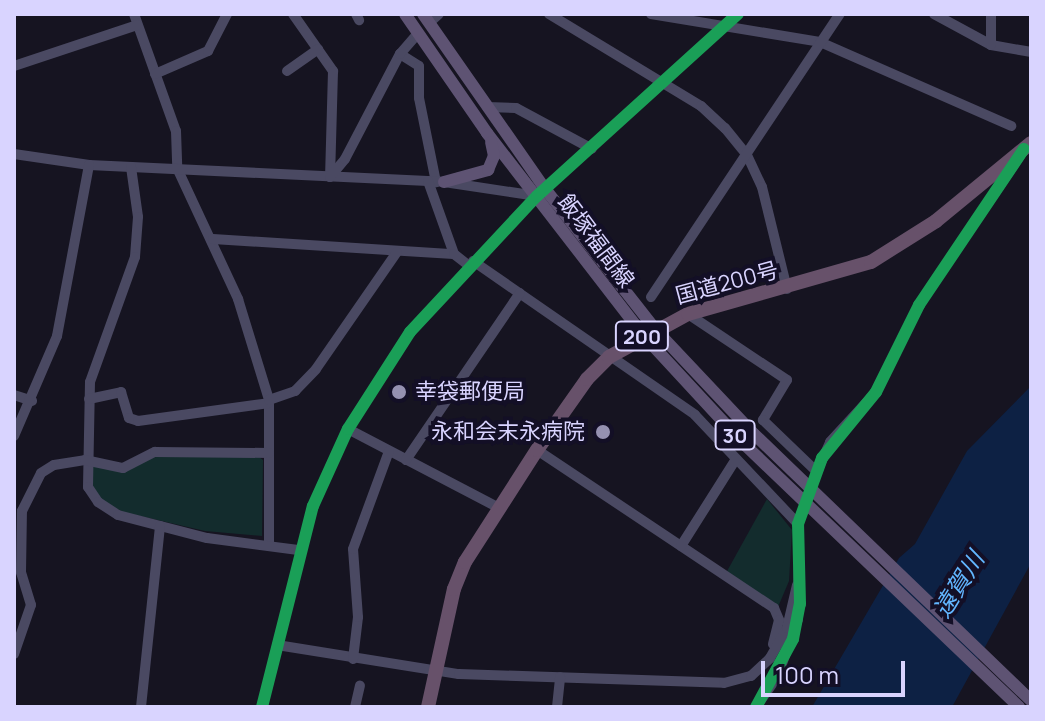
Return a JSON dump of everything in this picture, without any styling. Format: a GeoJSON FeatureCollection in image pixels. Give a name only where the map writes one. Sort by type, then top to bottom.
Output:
{"type":"FeatureCollection","features":[{"type":"Feature","properties":{"kind":"highway","name":"国道200号"},"geometry":{"type":"LineString","coordinates":[[428,707],[454,589],[499,508],[537,450],[587,379],[609,357],[649,332],[688,314],[787,289],[871,262],[904,243],[1028,146]]}},
{"type":"Feature","properties":{"kind":"main road","name":"飯塚福間線"},"geometry":{"type":"LineString","coordinates":[[405,14],[487,133],[541,193],[649,332],[832,530],[1019,707]]}},
{"type":"Feature","properties":{"kind":"main road","name":"飯塚福間線"},"geometry":{"type":"LineString","coordinates":[[431,17],[541,193]]}},
{"type":"Feature","properties":{"kind":"main road"},"geometry":{"type":"LineString","coordinates":[[436,182],[488,170],[494,149],[487,133]]}},
{"type":"Feature","properties":{"kind":"main road","name":"飯塚福間線"},"geometry":{"type":"LineString","coordinates":[[649,332],[1031,701]]}},
{"type":"Feature","properties":{"kind":"street"},"geometry":{"type":"LineString","coordinates":[[155,74],[208,51],[227,14]]}},
{"type":"Feature","properties":{"kind":"street"},"geometry":{"type":"LineString","coordinates":[[293,14],[333,71],[330,177]]}},
{"type":"Feature","properties":{"kind":"street"},"geometry":{"type":"LineString","coordinates":[[549,14],[701,106],[747,155],[772,221],[787,289]]}},
{"type":"Feature","properties":{"kind":"street"},"geometry":{"type":"LineString","coordinates":[[651,14],[727,24],[820,42],[1011,126]]}},
{"type":"Feature","properties":{"kind":"street"},"geometry":{"type":"LineString","coordinates":[[262,707],[298,550],[348,429],[410,332],[470,263],[541,193],[665,84],[738,14]]}},
{"type":"Feature","properties":{"kind":"street"},"geometry":{"type":"LineString","coordinates":[[651,297],[840,14]]}},
{"type":"Feature","properties":{"kind":"street"},"geometry":{"type":"LineString","coordinates":[[934,14],[991,45],[1031,52]]}},
{"type":"Feature","properties":{"kind":"street"},"geometry":{"type":"LineString","coordinates":[[991,14],[991,45]]}},
{"type":"Feature","properties":{"kind":"street"},"geometry":{"type":"LineString","coordinates":[[14,66],[136,20],[176,131],[177,168],[213,239],[238,299],[269,401],[269,546]]}},
{"type":"Feature","properties":{"kind":"street"},"geometry":{"type":"LineString","coordinates":[[330,177],[345,159],[400,54],[418,33]]}},
{"type":"Feature","properties":{"kind":"street"},"geometry":{"type":"LineString","coordinates":[[287,71],[318,49]]}},
{"type":"Feature","properties":{"kind":"street"},"geometry":{"type":"LineString","coordinates":[[400,54],[419,66],[419,98],[454,254]]}},
{"type":"Feature","properties":{"kind":"street"},"geometry":{"type":"LineString","coordinates":[[487,107],[516,108],[592,149]]}},
{"type":"Feature","properties":{"kind":"street"},"geometry":{"type":"LineString","coordinates":[[688,314],[787,380],[763,420],[816,474],[830,442],[876,392],[919,305],[1028,146]]}},
{"type":"Feature","properties":{"kind":"street"},"geometry":{"type":"LineString","coordinates":[[14,154],[89,165],[436,182],[541,193]]}},
{"type":"Feature","properties":{"kind":"street"},"geometry":{"type":"LineString","coordinates":[[14,436],[32,401],[68,296],[89,165]]}},
{"type":"Feature","properties":{"kind":"street"},"geometry":{"type":"LineString","coordinates":[[131,167],[138,217],[135,257],[89,399],[85,460],[88,487],[98,502],[118,515],[160,526],[298,550]]}},
{"type":"Feature","properties":{"kind":"street"},"geometry":{"type":"LineString","coordinates":[[213,239],[454,254],[520,293],[695,415],[799,521],[797,585],[800,604],[793,639],[756,707]]}},
{"type":"Feature","properties":{"kind":"street"},"geometry":{"type":"LineString","coordinates":[[89,399],[121,392],[129,418],[138,421],[269,401],[295,391],[316,369],[397,252]]}},
{"type":"Feature","properties":{"kind":"street"},"geometry":{"type":"LineString","coordinates":[[406,460],[520,293]]}},
{"type":"Feature","properties":{"kind":"street"},"geometry":{"type":"LineString","coordinates":[[14,395],[32,401]]}},
{"type":"Feature","properties":{"kind":"street"},"geometry":{"type":"LineString","coordinates":[[348,429],[499,508]]}},
{"type":"Feature","properties":{"kind":"street"},"geometry":{"type":"LineString","coordinates":[[537,450],[774,608],[779,620],[770,658]]}},
{"type":"Feature","properties":{"kind":"street"},"geometry":{"type":"LineString","coordinates":[[353,659],[358,617],[353,549],[389,451]]}},
{"type":"Feature","properties":{"kind":"street"},"geometry":{"type":"LineString","coordinates":[[14,654],[31,605],[18,572],[16,537],[31,484],[54,465],[85,460],[123,468],[155,452],[269,453]]}},
{"type":"Feature","properties":{"kind":"street"},"geometry":{"type":"LineString","coordinates":[[681,546],[736,459]]}},
{"type":"Feature","properties":{"kind":"street"},"geometry":{"type":"LineString","coordinates":[[141,707],[160,526]]}},
{"type":"Feature","properties":{"kind":"street"},"geometry":{"type":"LineString","coordinates":[[277,645],[437,671],[724,683],[751,676],[770,658],[787,628],[797,585]]}},
{"type":"Feature","properties":{"kind":"street"},"geometry":{"type":"LineString","coordinates":[[557,707],[560,677]]}},
{"type":"Feature","properties":{"kind":"street"},"geometry":{"type":"LineString","coordinates":[[355,707],[360,686]]}},
{"type":"Feature","properties":{"kind":"green space"},"geometry":{"type":"Polygon","coordinates":[[[147,456],[258,456],[263,460],[262,536],[205,531],[123,512],[104,502],[92,486],[89,465],[123,470],[147,456]]]}},
{"type":"Feature","properties":{"kind":"green space"},"geometry":{"type":"Polygon","coordinates":[[[767,499],[792,530],[789,581],[778,607],[726,573],[767,499]]]}},
{"type":"Feature","properties":{"kind":"water","name":"遠賀川"},"geometry":{"type":"Polygon","coordinates":[[[1031,386],[1031,563],[952,707],[812,707],[899,558],[915,544],[967,451],[1031,386]]]}},
{"type":"Feature","properties":{"kind":"cycle path"},"geometry":{"type":"LineString","coordinates":[[262,707],[313,506],[348,429],[410,332],[537,196],[738,14]]}},
{"type":"Feature","properties":{"kind":"cycle path"},"geometry":{"type":"LineString","coordinates":[[756,707],[793,639],[800,604],[798,524],[822,458],[876,392],[919,305],[1024,149]]}},
{"type":"Feature","properties":{"kind":"place","name":"幸袋郵便局"},"geometry":{"type":"Point","coordinates":[399,392]}},
{"type":"Feature","properties":{"kind":"place","name":"永和会末永病院"},"geometry":{"type":"Point","coordinates":[603,432]}}]}
